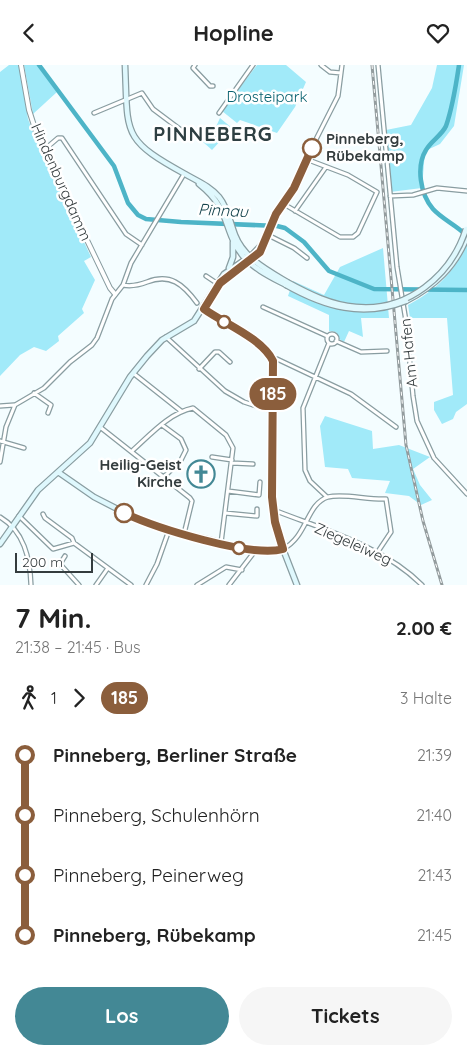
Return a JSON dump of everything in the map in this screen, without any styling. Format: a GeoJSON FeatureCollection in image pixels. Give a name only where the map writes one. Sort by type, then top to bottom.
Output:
{"type":"FeatureCollection","features":[{"type":"Feature","properties":{"kind":"main road"},"geometry":{"type":"LineString","coordinates":[[125,65],[128,125],[136,141],[147,151],[205,187],[223,206],[238,242],[249,259]]}},
{"type":"Feature","properties":{"kind":"main road"},"geometry":{"type":"LineString","coordinates":[[287,284],[313,296],[340,305],[365,307],[397,302],[421,289],[440,275],[456,254],[467,227]]}},
{"type":"Feature","properties":{"kind":"main road"},"geometry":{"type":"LineString","coordinates":[[0,544],[38,490],[90,443],[132,373],[166,337],[194,321],[204,309],[228,270],[233,257],[232,229]]}},
{"type":"Feature","properties":{"kind":"main road"},"geometry":{"type":"LineString","coordinates":[[233,238],[249,259],[287,284],[318,301],[350,310],[371,310],[395,306],[416,296],[442,277],[459,254],[467,237]]}},
{"type":"Feature","properties":{"kind":"main road"},"geometry":{"type":"LineString","coordinates":[[228,270],[249,259]]}},
{"type":"Feature","properties":{"kind":"main road"},"geometry":{"type":"LineString","coordinates":[[219,283],[249,259]]}},
{"type":"Feature","properties":{"kind":"main road"},"geometry":{"type":"LineString","coordinates":[[58,471],[76,485],[115,509],[169,530],[255,551],[264,552],[283,549],[297,585]]}},
{"type":"Feature","properties":{"kind":"street","name":"Hindenburgdamm"},"geometry":{"type":"LineString","coordinates":[[21,65],[29,110],[43,150],[110,287],[115,293]]}},
{"type":"Feature","properties":{"kind":"street"},"geometry":{"type":"LineString","coordinates":[[195,65],[193,68],[213,86]]}},
{"type":"Feature","properties":{"kind":"street"},"geometry":{"type":"LineString","coordinates":[[219,113],[253,65]]}},
{"type":"Feature","properties":{"kind":"street"},"geometry":{"type":"LineString","coordinates":[[321,65],[330,72],[341,73]]}},
{"type":"Feature","properties":{"kind":"street"},"geometry":{"type":"LineString","coordinates":[[249,259],[260,252],[282,203],[294,188],[306,159],[338,96],[342,65]]}},
{"type":"Feature","properties":{"kind":"street","name":"Am Hafen"},"geometry":{"type":"LineString","coordinates":[[378,65],[399,285],[406,321],[417,421],[434,458],[467,494]]}},
{"type":"Feature","properties":{"kind":"street"},"geometry":{"type":"LineString","coordinates":[[94,113],[143,94],[153,109],[185,133]]}},
{"type":"Feature","properties":{"kind":"street"},"geometry":{"type":"LineString","coordinates":[[43,150],[58,138],[62,139],[126,234],[142,245]]}},
{"type":"Feature","properties":{"kind":"street"},"geometry":{"type":"LineString","coordinates":[[282,203],[340,237],[349,238],[358,233],[377,192],[355,179],[306,159]]}},
{"type":"Feature","properties":{"kind":"street"},"geometry":{"type":"LineString","coordinates":[[295,211],[326,167]]}},
{"type":"Feature","properties":{"kind":"street"},"geometry":{"type":"LineString","coordinates":[[0,406],[15,405],[34,393],[92,345],[115,293],[123,285],[129,267],[158,216],[186,175]]}},
{"type":"Feature","properties":{"kind":"street"},"geometry":{"type":"LineString","coordinates":[[390,196],[421,193],[442,187],[467,191]]}},
{"type":"Feature","properties":{"kind":"street"},"geometry":{"type":"LineString","coordinates":[[268,235],[294,248],[307,258]]}},
{"type":"Feature","properties":{"kind":"street"},"geometry":{"type":"LineString","coordinates":[[206,276],[219,283]]}},
{"type":"Feature","properties":{"kind":"street"},"geometry":{"type":"LineString","coordinates":[[123,285],[131,286],[154,280],[172,279],[180,284],[197,303]]}},
{"type":"Feature","properties":{"kind":"street"},"geometry":{"type":"LineString","coordinates":[[263,307],[327,336],[329,343],[303,408],[306,471],[310,481],[327,497]]}},
{"type":"Feature","properties":{"kind":"street"},"geometry":{"type":"LineString","coordinates":[[204,309],[248,337],[268,353],[272,359],[272,497],[275,522],[283,549],[297,539],[315,506],[327,497],[338,495],[361,499],[386,499],[390,532],[377,553]]}},
{"type":"Feature","properties":{"kind":"street"},"geometry":{"type":"LineString","coordinates":[[327,336],[333,333],[336,341]]}},
{"type":"Feature","properties":{"kind":"street"},"geometry":{"type":"LineString","coordinates":[[166,337],[199,369],[235,397],[272,411]]}},
{"type":"Feature","properties":{"kind":"street"},"geometry":{"type":"LineString","coordinates":[[329,343],[336,341],[361,352],[387,351]]}},
{"type":"Feature","properties":{"kind":"street"},"geometry":{"type":"LineString","coordinates":[[199,369],[215,352],[219,352],[230,362]]}},
{"type":"Feature","properties":{"kind":"street"},"geometry":{"type":"LineString","coordinates":[[272,359],[277,359],[351,394],[396,427]]}},
{"type":"Feature","properties":{"kind":"street"},"geometry":{"type":"LineString","coordinates":[[132,373],[181,411]]}},
{"type":"Feature","properties":{"kind":"street"},"geometry":{"type":"LineString","coordinates":[[34,393],[51,405],[48,413]]}},
{"type":"Feature","properties":{"kind":"street"},"geometry":{"type":"LineString","coordinates":[[0,462],[2,441],[15,405]]}},
{"type":"Feature","properties":{"kind":"street"},"geometry":{"type":"LineString","coordinates":[[132,451],[181,411],[193,408],[226,435],[232,442],[232,462],[221,543]]}},
{"type":"Feature","properties":{"kind":"street"},"geometry":{"type":"LineString","coordinates":[[162,425],[181,439],[186,450],[181,460],[163,478]]}},
{"type":"Feature","properties":{"kind":"street"},"geometry":{"type":"LineString","coordinates":[[100,427],[192,501],[184,534]]}},
{"type":"Feature","properties":{"kind":"street"},"geometry":{"type":"LineString","coordinates":[[2,441],[24,448]]}},
{"type":"Feature","properties":{"kind":"street"},"geometry":{"type":"LineString","coordinates":[[212,457],[232,462],[253,464]]}},
{"type":"Feature","properties":{"kind":"street"},"geometry":{"type":"LineString","coordinates":[[228,491],[259,495],[260,482]]}},
{"type":"Feature","properties":{"kind":"street"},"geometry":{"type":"LineString","coordinates":[[225,513],[257,517],[257,509]]}},
{"type":"Feature","properties":{"kind":"street","name":"Ziegeleiweg"},"geometry":{"type":"LineString","coordinates":[[279,512],[377,553],[407,570],[422,585]]}},
{"type":"Feature","properties":{"kind":"street"},"geometry":{"type":"LineString","coordinates":[[43,514],[45,518],[72,538],[74,543],[131,585]]}},
{"type":"Feature","properties":{"kind":"street"},"geometry":{"type":"LineString","coordinates":[[18,516],[53,549],[74,543]]}},
{"type":"Feature","properties":{"kind":"street"},"geometry":{"type":"LineString","coordinates":[[0,517],[12,525],[26,549],[30,585]]}},
{"type":"Feature","properties":{"kind":"street"},"geometry":{"type":"LineString","coordinates":[[146,585],[157,564],[169,530]]}},
{"type":"Feature","properties":{"kind":"street"},"geometry":{"type":"LineString","coordinates":[[231,584],[255,551]]}},
{"type":"Feature","properties":{"kind":"street"},"geometry":{"type":"LineString","coordinates":[[65,556],[60,563],[79,585]]}},
{"type":"Feature","properties":{"kind":"street"},"geometry":{"type":"LineString","coordinates":[[197,585],[226,567],[242,569]]}},
{"type":"Feature","properties":{"kind":"street"},"geometry":{"type":"LineString","coordinates":[[96,585],[108,568]]}},
{"type":"Feature","properties":{"kind":"green space"},"geometry":{"type":"Polygon","coordinates":[[[9,65],[19,65],[28,119],[91,257],[84,261],[95,280],[82,309],[84,313],[58,336],[59,341],[46,351],[34,347],[20,355],[0,376],[0,72],[9,65]]]}},
{"type":"Feature","properties":{"kind":"green space"},"geometry":{"type":"Polygon","coordinates":[[[24,65],[39,65],[57,92],[33,114],[24,65]]]}},
{"type":"Feature","properties":{"kind":"green space","name":"Drosteipark"},"geometry":{"type":"Polygon","coordinates":[[[257,65],[286,65],[306,82],[295,107],[277,133],[240,120],[237,123],[222,111],[257,65]]]}},
{"type":"Feature","properties":{"kind":"green space"},"geometry":{"type":"Polygon","coordinates":[[[437,65],[464,65],[454,126],[440,144],[425,151],[422,188],[390,192],[386,130],[411,125],[432,88],[437,65]]]}},
{"type":"Feature","properties":{"kind":"green space"},"geometry":{"type":"Polygon","coordinates":[[[220,118],[232,128],[212,150],[203,142],[214,131],[220,118]]]}},
{"type":"Feature","properties":{"kind":"green space"},"geometry":{"type":"Polygon","coordinates":[[[467,244],[467,404],[456,412],[453,419],[442,424],[434,410],[434,402],[453,395],[447,318],[410,318],[408,305],[435,287],[450,273],[467,244]]]}},
{"type":"Feature","properties":{"kind":"green space"},"geometry":{"type":"Polygon","coordinates":[[[383,248],[389,318],[361,318],[363,337],[349,331],[344,342],[339,339],[336,332],[329,331],[329,315],[288,296],[293,281],[324,295],[340,267],[383,248]]]}},
{"type":"Feature","properties":{"kind":"green space"},"geometry":{"type":"Polygon","coordinates":[[[325,416],[372,431],[373,449],[399,445],[430,457],[413,469],[420,485],[432,500],[421,505],[409,496],[385,493],[390,481],[352,478],[348,469],[325,467],[320,426],[325,416]]]}},
{"type":"Feature","properties":{"kind":"waterway","name":"Pinnau"},"geometry":{"type":"LineString","coordinates":[[39,65],[114,166],[128,203],[138,215],[146,219],[181,222],[277,226],[285,228],[304,242],[329,271],[374,289],[467,290]]}},
{"type":"Feature","properties":{"kind":"waterway"},"geometry":{"type":"LineString","coordinates":[[459,65],[446,126],[426,150],[420,172],[422,188],[433,209],[466,235]]}},
{"type":"Feature","properties":{"kind":"railway"},"geometry":{"type":"LineString","coordinates":[[372,65],[406,445],[423,521],[442,585]]}},
{"type":"Feature","properties":{"kind":"bus line","name":"185"},"geometry":{"type":"LineString","coordinates":[[124,513],[151,525],[240,548],[264,552],[283,549],[275,522],[272,497],[273,361],[268,353],[248,337],[204,309],[220,283],[230,273],[253,260],[260,252],[267,240],[280,205],[294,188],[312,148]]}},
{"type":"Feature","properties":{"kind":"place","name":"Pinneberg, Rübekamp"},"geometry":{"type":"Point","coordinates":[312,148]}},
{"type":"Feature","properties":{"kind":"place","name":"Heilig-Geist Kirche"},"geometry":{"type":"Point","coordinates":[201,474]}},
{"type":"Feature","properties":{"kind":"district","name":"PINNEBERG"},"geometry":{"type":"Point","coordinates":[213,134]}}]}
